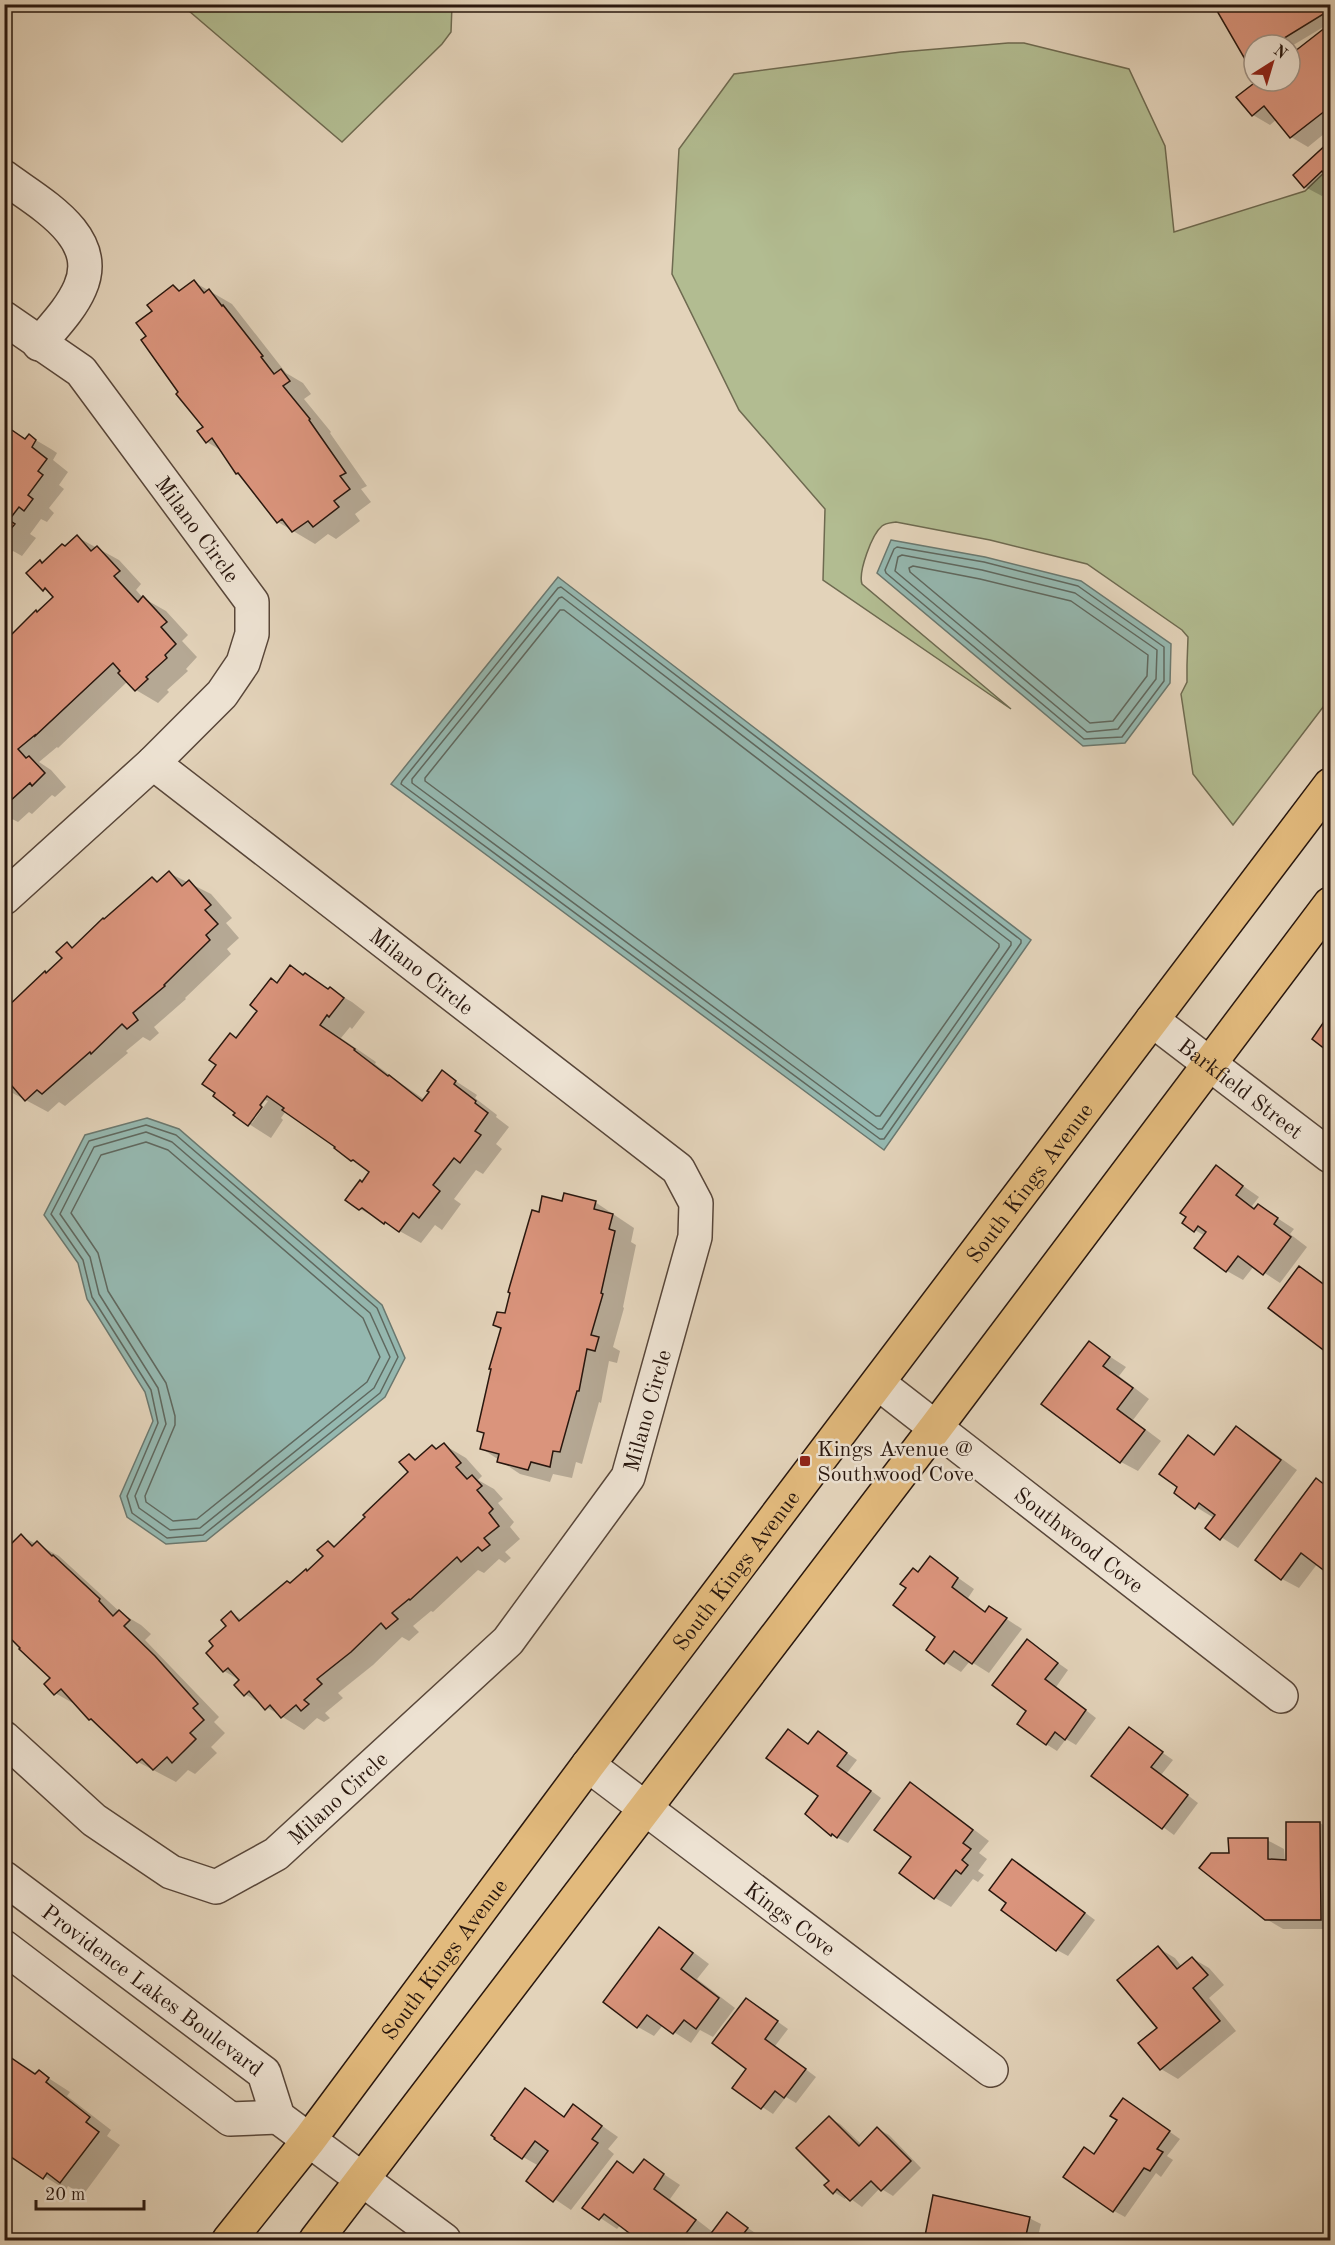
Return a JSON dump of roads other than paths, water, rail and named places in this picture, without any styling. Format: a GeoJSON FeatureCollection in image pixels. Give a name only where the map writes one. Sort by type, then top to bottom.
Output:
{"type":"FeatureCollection","features":[{"type":"Feature","properties":{"kind":"main road","name":"South Kings Avenue"},"geometry":{"type":"LineString","coordinates":[[229,2241],[309,2140],[588,1765],[1330,785]]}},
{"type":"Feature","properties":{"kind":"main road"},"geometry":{"type":"LineString","coordinates":[[316,2241],[936,1427],[1330,904]]}},
{"type":"Feature","properties":{"kind":"street"},"geometry":{"type":"LineString","coordinates":[[4,177],[64,222],[82,244],[85,270],[80,288],[67,310],[39,344]]}},
{"type":"Feature","properties":{"kind":"street","name":"Milano Circle"},"geometry":{"type":"LineString","coordinates":[[4,318],[81,371],[252,602],[252,634],[243,663],[222,694],[153,763],[4,898]]}},
{"type":"Feature","properties":{"kind":"street","name":"Milano Circle"},"geometry":{"type":"LineString","coordinates":[[4,1738],[94,1820],[171,1872],[216,1887],[276,1854],[508,1641],[628,1477],[695,1237],[696,1203],[678,1168],[153,763]]}},
{"type":"Feature","properties":{"kind":"street","name":"Barkfield Street"},"geometry":{"type":"LineString","coordinates":[[1152,1020],[1330,1156]]}},
{"type":"Feature","properties":{"kind":"street","name":"Southwood Cove"},"geometry":{"type":"LineString","coordinates":[[878,1383],[1281,1696]]}},
{"type":"Feature","properties":{"kind":"street","name":"Kings Cove"},"geometry":{"type":"LineString","coordinates":[[588,1765],[991,2070]]}},
{"type":"Feature","properties":{"kind":"street","name":"Providence Lakes Boulevard"},"geometry":{"type":"LineString","coordinates":[[4,1878],[264,2073],[278,2117]]}},
{"type":"Feature","properties":{"kind":"street"},"geometry":{"type":"LineString","coordinates":[[4,1947],[230,2119],[278,2117],[444,2241]]}},
{"type":"Feature","properties":{"kind":"water"},"geometry":{"type":"Polygon","coordinates":[[[891,540],[985,557],[1081,581],[1171,644],[1170,683],[1125,743],[1083,746],[877,573],[891,540]]]}},
{"type":"Feature","properties":{"kind":"water"},"geometry":{"type":"Polygon","coordinates":[[[558,577],[1031,940],[884,1150],[391,784],[558,577]]]}},
{"type":"Feature","properties":{"kind":"water"},"geometry":{"type":"Polygon","coordinates":[[[147,1118],[179,1129],[382,1305],[405,1358],[385,1397],[206,1541],[166,1544],[127,1517],[120,1496],[153,1421],[145,1392],[87,1299],[78,1263],[44,1215],[85,1135],[147,1118]]]}},
{"type":"Feature","properties":{"kind":"place","name":"Kings Avenue @ Southwood Cove"},"geometry":{"type":"Point","coordinates":[805,1461]}}]}
